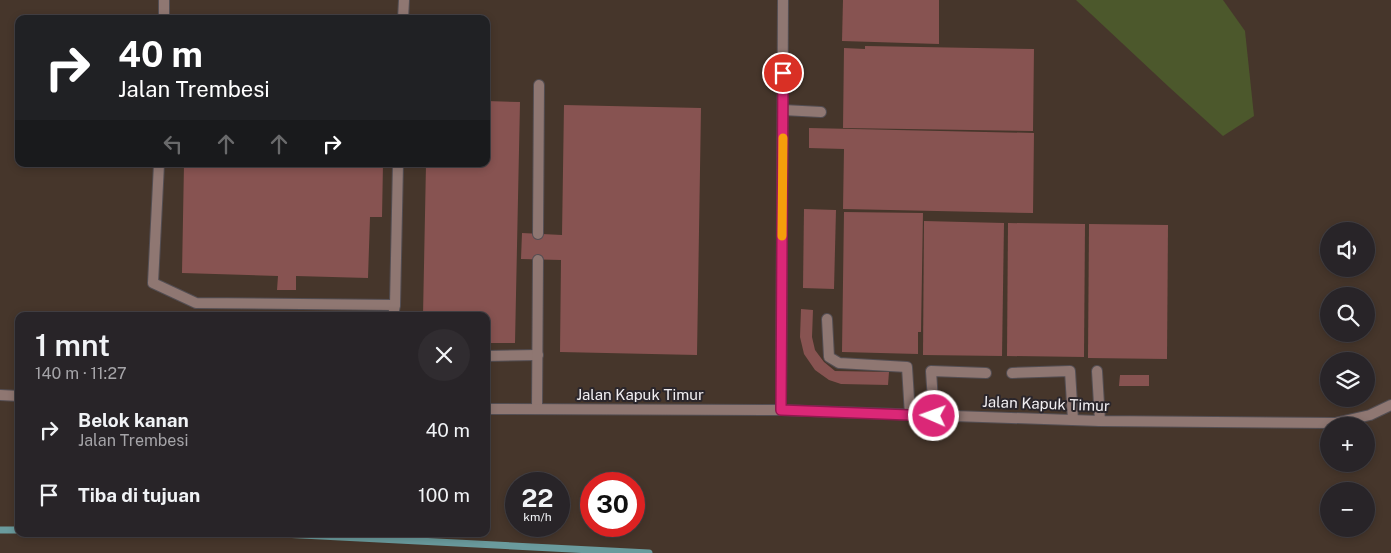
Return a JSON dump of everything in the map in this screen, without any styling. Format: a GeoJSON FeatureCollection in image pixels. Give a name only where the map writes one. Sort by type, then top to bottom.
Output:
{"type":"FeatureCollection","features":[{"type":"Feature","properties":{"kind":"street"},"geometry":{"type":"LineString","coordinates":[[164,0],[164,15]]}},
{"type":"Feature","properties":{"kind":"street"},"geometry":{"type":"LineString","coordinates":[[403,15],[404,0]]}},
{"type":"Feature","properties":{"kind":"street"},"geometry":{"type":"LineString","coordinates":[[781,410],[783,0]]}},
{"type":"Feature","properties":{"kind":"street"},"geometry":{"type":"LineString","coordinates":[[538,234],[539,85]]}},
{"type":"Feature","properties":{"kind":"street"},"geometry":{"type":"LineString","coordinates":[[783,110],[821,112]]}},
{"type":"Feature","properties":{"kind":"street"},"geometry":{"type":"LineString","coordinates":[[159,167],[153,283],[196,303],[395,305]]}},
{"type":"Feature","properties":{"kind":"street"},"geometry":{"type":"LineString","coordinates":[[394,312],[398,167]]}},
{"type":"Feature","properties":{"kind":"street"},"geometry":{"type":"LineString","coordinates":[[537,409],[538,260]]}},
{"type":"Feature","properties":{"kind":"street"},"geometry":{"type":"LineString","coordinates":[[827,319],[829,357],[839,362],[907,367],[910,414]]}},
{"type":"Feature","properties":{"kind":"street"},"geometry":{"type":"LineString","coordinates":[[490,356],[538,356]]}},
{"type":"Feature","properties":{"kind":"street"},"geometry":{"type":"LineString","coordinates":[[934,416],[931,371],[986,373]]}},
{"type":"Feature","properties":{"kind":"street"},"geometry":{"type":"LineString","coordinates":[[1012,373],[1070,371],[1073,420]]}},
{"type":"Feature","properties":{"kind":"street"},"geometry":{"type":"LineString","coordinates":[[1097,371],[1100,421]]}},
{"type":"Feature","properties":{"kind":"street"},"geometry":{"type":"LineString","coordinates":[[0,395],[15,396]]}},
{"type":"Feature","properties":{"kind":"street","name":"Jalan Kapuk Timur"},"geometry":{"type":"LineString","coordinates":[[490,409],[781,410],[1100,421],[1335,423],[1370,415],[1391,405]]}},
{"type":"Feature","properties":{"kind":"shaded area"},"geometry":{"type":"Polygon","coordinates":[[[0,0],[1391,0],[1391,553],[0,553],[0,0]]]}},
{"type":"Feature","properties":{"kind":"green space"},"geometry":{"type":"Polygon","coordinates":[[[1076,0],[1223,0],[1245,31],[1254,116],[1223,136],[1076,0]]]}},
{"type":"Feature","properties":{"kind":"building"},"geometry":{"type":"Polygon","coordinates":[[[843,0],[939,0],[939,44],[842,41],[843,0]]]}},
{"type":"Feature","properties":{"kind":"building"},"geometry":{"type":"Polygon","coordinates":[[[865,46],[1034,49],[1033,131],[843,128],[844,48],[865,49],[865,46]]]}},
{"type":"Feature","properties":{"kind":"building"},"geometry":{"type":"Polygon","coordinates":[[[490,101],[520,102],[515,343],[490,343],[490,312],[423,312],[426,167],[490,167],[490,101]]]}},
{"type":"Feature","properties":{"kind":"building"},"geometry":{"type":"Polygon","coordinates":[[[564,105],[701,108],[697,355],[560,352],[561,260],[521,259],[522,233],[562,235],[564,105]]]}},
{"type":"Feature","properties":{"kind":"building"},"geometry":{"type":"Polygon","coordinates":[[[809,128],[1034,133],[1033,213],[843,209],[844,149],[809,148],[809,128]]]}},
{"type":"Feature","properties":{"kind":"building"},"geometry":{"type":"Polygon","coordinates":[[[184,167],[383,167],[382,217],[370,217],[368,278],[296,276],[296,290],[277,290],[278,276],[182,273],[184,167]]]}},
{"type":"Feature","properties":{"kind":"building"},"geometry":{"type":"Polygon","coordinates":[[[804,209],[836,210],[834,289],[803,288],[804,209]]]}},
{"type":"Feature","properties":{"kind":"building"},"geometry":{"type":"Polygon","coordinates":[[[844,212],[923,213],[921,332],[918,332],[918,354],[842,352],[844,212]]]}},
{"type":"Feature","properties":{"kind":"building"},"geometry":{"type":"Polygon","coordinates":[[[924,221],[1004,223],[1002,356],[923,355],[924,221]]]}},
{"type":"Feature","properties":{"kind":"building"},"geometry":{"type":"Polygon","coordinates":[[[1008,223],[1085,224],[1084,357],[1007,356],[1008,223]]]}},
{"type":"Feature","properties":{"kind":"building"},"geometry":{"type":"Polygon","coordinates":[[[1089,224],[1168,225],[1167,359],[1088,358],[1089,224]]]}},
{"type":"Feature","properties":{"kind":"building"},"geometry":{"type":"Polygon","coordinates":[[[801,309],[813,310],[812,337],[815,350],[824,362],[835,371],[889,372],[888,385],[841,384],[829,380],[815,370],[804,354],[800,337],[801,309]]]}},
{"type":"Feature","properties":{"kind":"building"},"geometry":{"type":"Polygon","coordinates":[[[1120,375],[1149,375],[1149,386],[1119,386],[1120,375]]]}},
{"type":"Feature","properties":{"kind":"waterway"},"geometry":{"type":"LineString","coordinates":[[0,530],[15,530]]}},
{"type":"Feature","properties":{"kind":"waterway"},"geometry":{"type":"LineString","coordinates":[[340,537],[649,553]]}},
{"type":"Feature","properties":{"kind":"slow traffic"},"geometry":{"type":"LineString","coordinates":[[782,236],[783,138]]}},
{"type":"Feature","properties":{"kind":"route"},"geometry":{"type":"LineString","coordinates":[[783,73],[781,410],[934,416]]}}]}
